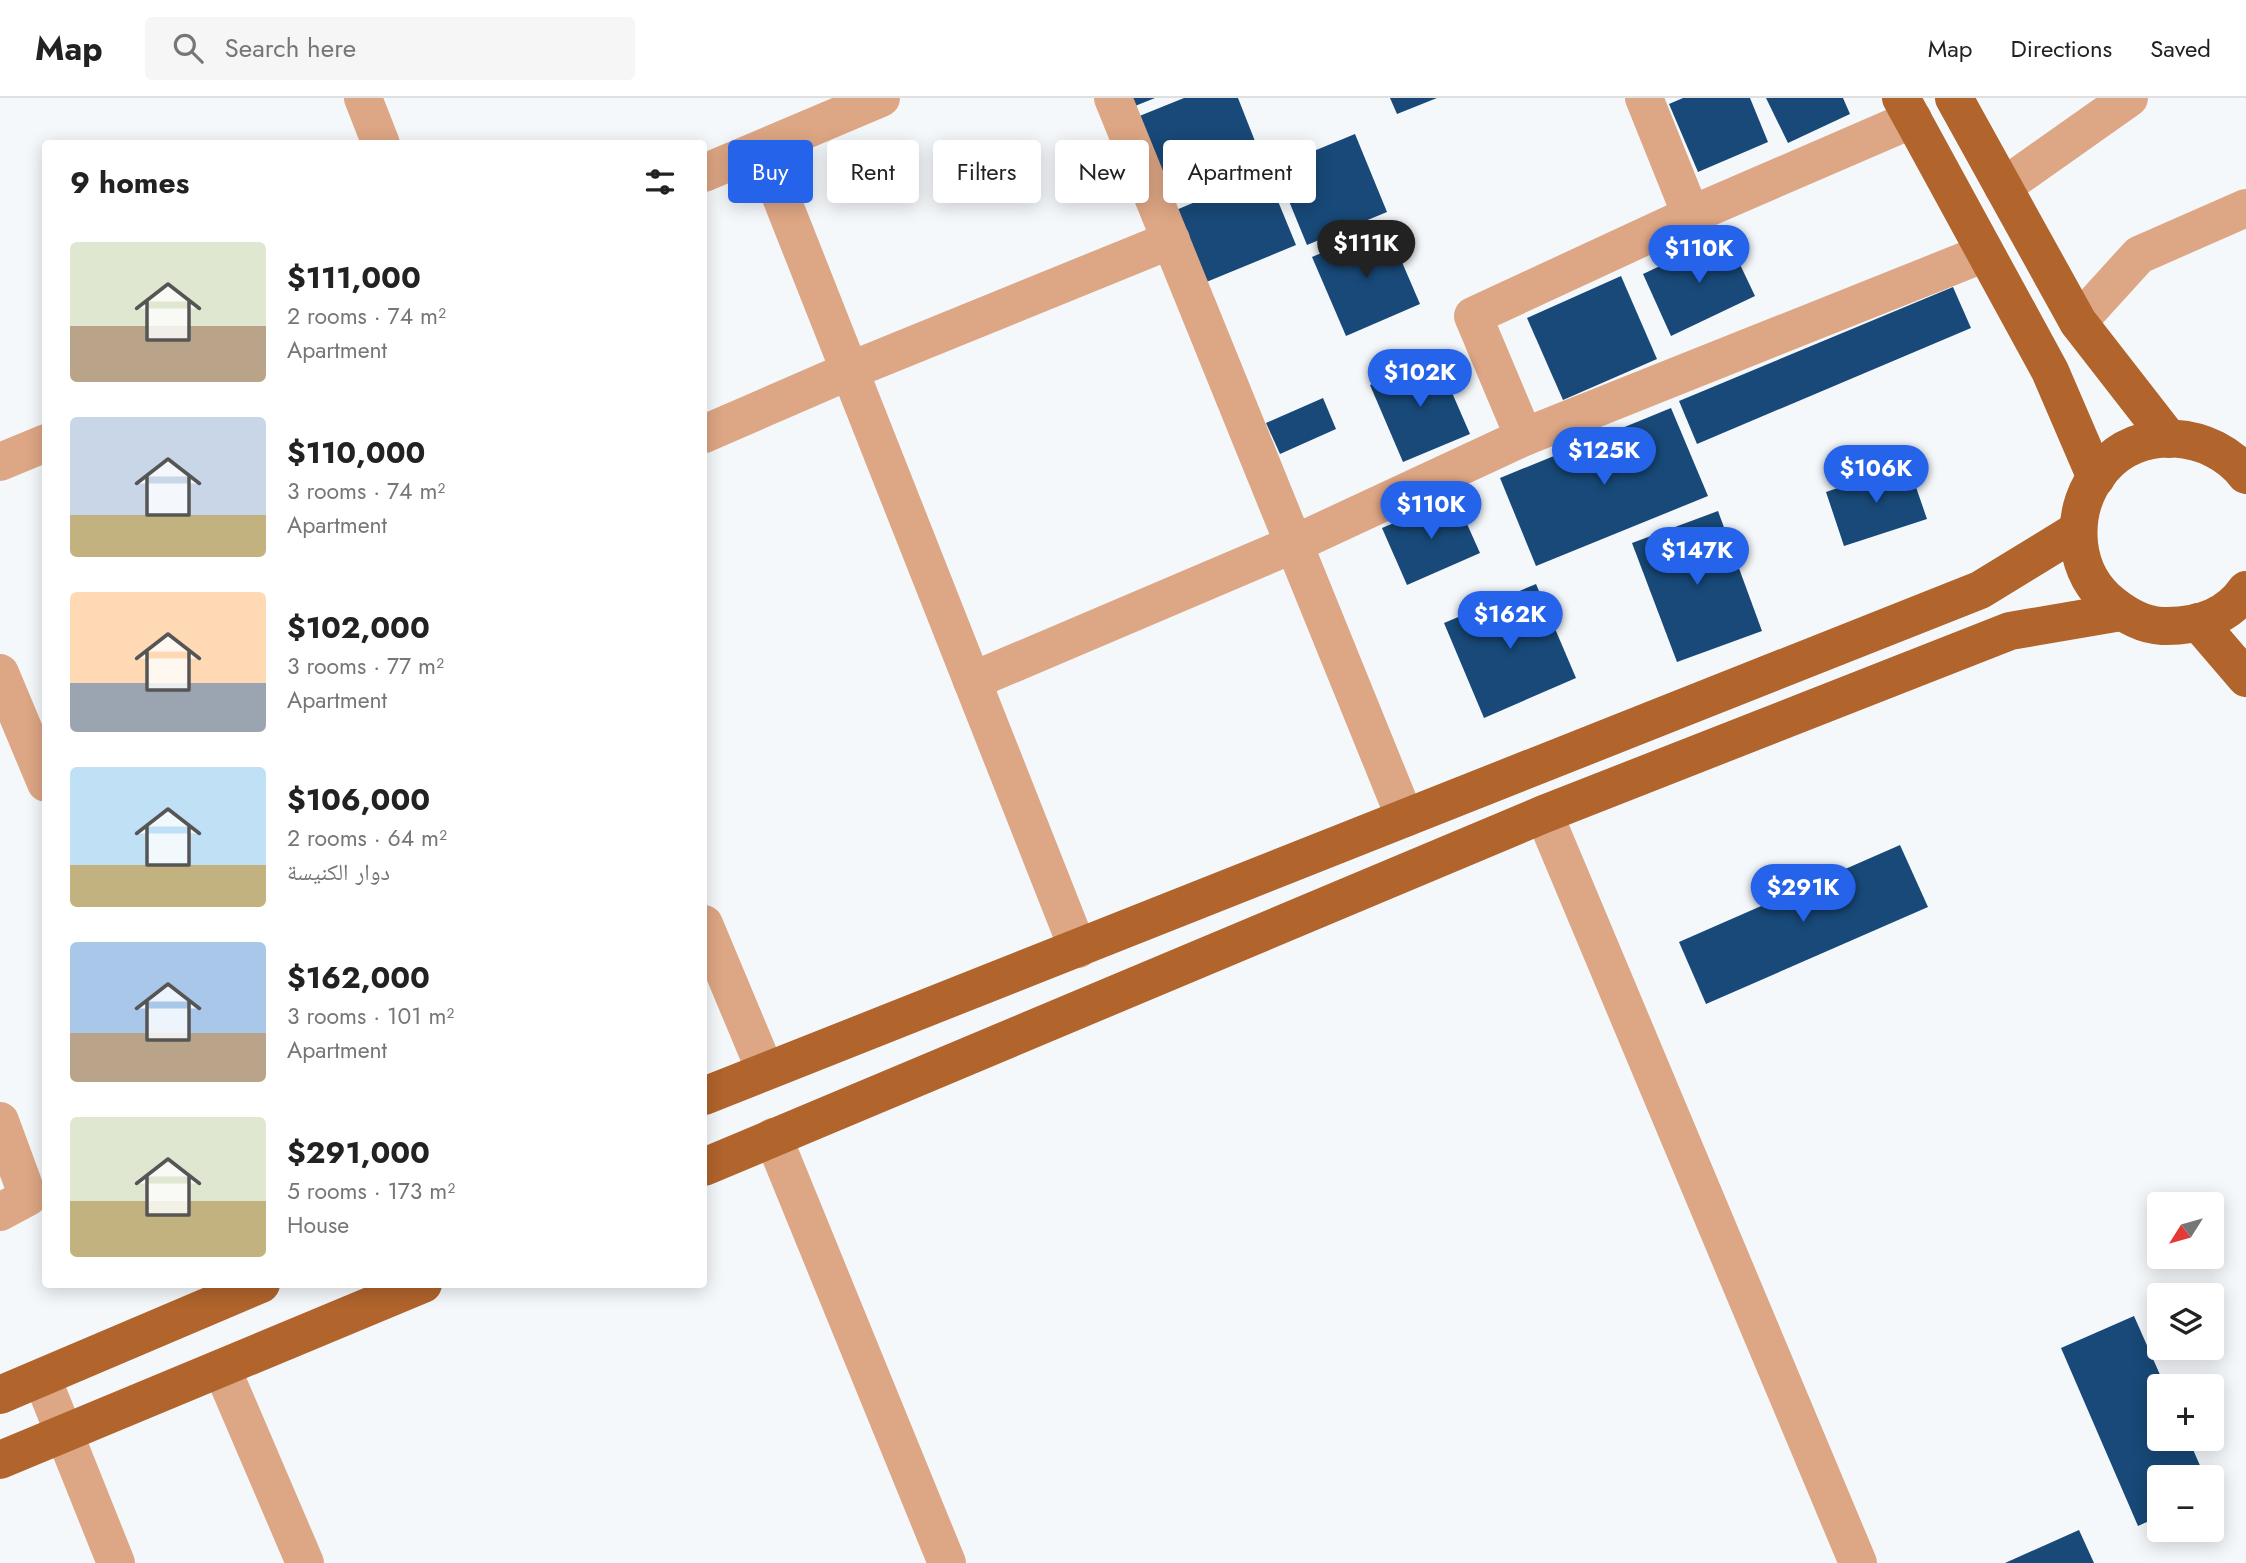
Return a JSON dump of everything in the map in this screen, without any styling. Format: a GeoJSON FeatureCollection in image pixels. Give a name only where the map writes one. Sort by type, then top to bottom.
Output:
{"type":"FeatureCollection","features":[{"type":"Feature","properties":{"kind":"main road"},"geometry":{"type":"LineString","coordinates":[[1954,98],[2078,322],[2169,439]]}},
{"type":"Feature","properties":{"kind":"main road"},"geometry":{"type":"LineString","coordinates":[[1907,109],[2050,371],[2096,478]]}},
{"type":"Feature","properties":{"kind":"main road"},"geometry":{"type":"LineString","coordinates":[[2244,469],[2215,448],[2187,439],[2157,439],[2128,448],[2102,468],[2085,496],[2078,530],[2081,561],[2096,590],[2121,612],[2151,625],[2184,627],[2215,617],[2239,600],[2246,590]]}},
{"type":"Feature","properties":{"kind":"main road"},"geometry":{"type":"LineString","coordinates":[[707,1095],[1980,590],[2078,530]]}},
{"type":"Feature","properties":{"kind":"main road"},"geometry":{"type":"LineString","coordinates":[[707,1166],[1544,814],[2010,631],[2121,612]]}},
{"type":"Feature","properties":{"kind":"main road"},"geometry":{"type":"LineString","coordinates":[[2198,622],[2246,678]]}},
{"type":"Feature","properties":{"kind":"main road"},"geometry":{"type":"LineString","coordinates":[[0,1395],[250,1288]]}},
{"type":"Feature","properties":{"kind":"main road"},"geometry":{"type":"LineString","coordinates":[[0,1460],[414,1288]]}},
{"type":"Feature","properties":{"kind":"street"},"geometry":{"type":"LineString","coordinates":[[363,98],[379,140]]}},
{"type":"Feature","properties":{"kind":"street"},"geometry":{"type":"LineString","coordinates":[[783,140],[881,98]]}},
{"type":"Feature","properties":{"kind":"street"},"geometry":{"type":"LineString","coordinates":[[1113,98],[1405,818]]}},
{"type":"Feature","properties":{"kind":"street"},"geometry":{"type":"LineString","coordinates":[[1644,98],[1691,215]]}},
{"type":"Feature","properties":{"kind":"street"},"geometry":{"type":"LineString","coordinates":[[2003,187],[2129,98]]}},
{"type":"Feature","properties":{"kind":"street"},"geometry":{"type":"LineString","coordinates":[[1524,437],[1473,316],[1691,215],[1907,109]]}},
{"type":"Feature","properties":{"kind":"street"},"geometry":{"type":"LineString","coordinates":[[707,172],[728,163]]}},
{"type":"Feature","properties":{"kind":"street"},"geometry":{"type":"LineString","coordinates":[[783,203],[1079,949]]}},
{"type":"Feature","properties":{"kind":"street"},"geometry":{"type":"LineString","coordinates":[[2078,322],[2139,254],[2246,208]]}},
{"type":"Feature","properties":{"kind":"street"},"geometry":{"type":"LineString","coordinates":[[707,433],[849,370],[1171,240]]}},
{"type":"Feature","properties":{"kind":"street"},"geometry":{"type":"LineString","coordinates":[[972,681],[1294,544],[1524,437],[1985,253]]}},
{"type":"Feature","properties":{"kind":"street"},"geometry":{"type":"LineString","coordinates":[[0,461],[42,445]]}},
{"type":"Feature","properties":{"kind":"street"},"geometry":{"type":"LineString","coordinates":[[0,673],[11,732],[42,777]]}},
{"type":"Feature","properties":{"kind":"street"},"geometry":{"type":"LineString","coordinates":[[1544,814],[1858,1563]]}},
{"type":"Feature","properties":{"kind":"street"},"geometry":{"type":"LineString","coordinates":[[707,931],[765,1070]]}},
{"type":"Feature","properties":{"kind":"street"},"geometry":{"type":"LineString","coordinates":[[0,1121],[29,1197],[0,1212]]}},
{"type":"Feature","properties":{"kind":"street"},"geometry":{"type":"LineString","coordinates":[[773,1137],[947,1563]]}},
{"type":"Feature","properties":{"kind":"street"},"geometry":{"type":"LineString","coordinates":[[222,1369],[305,1563]]}},
{"type":"Feature","properties":{"kind":"street"},"geometry":{"type":"LineString","coordinates":[[42,1378],[116,1563]]}},
{"type":"Feature","properties":{"kind":"building"},"geometry":{"type":"Polygon","coordinates":[[[1126,98],[1155,98],[1130,108],[1126,98]]]}},
{"type":"Feature","properties":{"kind":"building"},"geometry":{"type":"Polygon","coordinates":[[[1184,98],[1238,98],[1255,140],[1163,140],[1163,193],[1149,160],[1149,140],[1141,140],[1132,119],[1184,98]]]}},
{"type":"Feature","properties":{"kind":"building"},"geometry":{"type":"Polygon","coordinates":[[[1390,98],[1437,98],[1397,114],[1390,98]]]}},
{"type":"Feature","properties":{"kind":"building"},"geometry":{"type":"Polygon","coordinates":[[[1683,98],[1750,98],[1768,142],[1698,172],[1669,104],[1683,98]]]}},
{"type":"Feature","properties":{"kind":"building"},"geometry":{"type":"Polygon","coordinates":[[[1766,98],[1843,98],[1850,114],[1788,143],[1766,98]]]}},
{"type":"Feature","properties":{"kind":"building"},"geometry":{"type":"Polygon","coordinates":[[[1355,134],[1387,212],[1307,245],[1290,203],[1316,203],[1316,150],[1355,134]]]}},
{"type":"Feature","properties":{"kind":"building"},"geometry":{"type":"Polygon","coordinates":[[[1193,203],[1279,203],[1296,245],[1199,285],[1169,213],[1193,203]]]}},
{"type":"Feature","properties":{"kind":"building"},"geometry":{"type":"Polygon","coordinates":[[[1386,225],[1420,304],[1346,336],[1312,257],[1386,225]]]}},
{"type":"Feature","properties":{"kind":"building"},"geometry":{"type":"Polygon","coordinates":[[[1726,235],[1755,296],[1671,336],[1643,274],[1726,235]]]}},
{"type":"Feature","properties":{"kind":"building"},"geometry":{"type":"Polygon","coordinates":[[[1621,276],[1657,359],[1563,400],[1527,318],[1621,276]]]}},
{"type":"Feature","properties":{"kind":"building"},"geometry":{"type":"Polygon","coordinates":[[[1953,287],[1971,328],[1697,444],[1679,401],[1953,287]]]}},
{"type":"Feature","properties":{"kind":"building"},"geometry":{"type":"Polygon","coordinates":[[[1436,356],[1470,434],[1403,462],[1370,385],[1436,356]]]}},
{"type":"Feature","properties":{"kind":"building"},"geometry":{"type":"Polygon","coordinates":[[[1323,398],[1336,429],[1280,454],[1266,423],[1323,398]]]}},
{"type":"Feature","properties":{"kind":"building"},"geometry":{"type":"Polygon","coordinates":[[[1671,408],[1708,496],[1536,566],[1500,478],[1671,408]]]}},
{"type":"Feature","properties":{"kind":"building"},"geometry":{"type":"Polygon","coordinates":[[[1908,464],[1927,519],[1844,546],[1826,492],[1908,464]]]}},
{"type":"Feature","properties":{"kind":"building"},"geometry":{"type":"Polygon","coordinates":[[[1455,497],[1480,553],[1407,585],[1382,528],[1455,497]]]}},
{"type":"Feature","properties":{"kind":"building"},"geometry":{"type":"Polygon","coordinates":[[[1718,511],[1762,631],[1677,662],[1632,543],[1718,511]]]}},
{"type":"Feature","properties":{"kind":"building"},"geometry":{"type":"Polygon","coordinates":[[[1536,584],[1576,678],[1484,718],[1444,623],[1536,584]]]}},
{"type":"Feature","properties":{"kind":"building"},"geometry":{"type":"Polygon","coordinates":[[[1900,845],[1928,907],[1706,1004],[1679,942],[1900,845]]]}},
{"type":"Feature","properties":{"kind":"building"},"geometry":{"type":"Polygon","coordinates":[[[2134,1316],[2147,1345],[2147,1360],[2153,1360],[2160,1374],[2147,1374],[2147,1451],[2194,1451],[2200,1465],[2147,1465],[2147,1522],[2138,1526],[2061,1348],[2134,1316]]]}},
{"type":"Feature","properties":{"kind":"building"},"geometry":{"type":"Polygon","coordinates":[[[2079,1530],[2094,1563],[2005,1563],[2079,1530]]]}}]}
